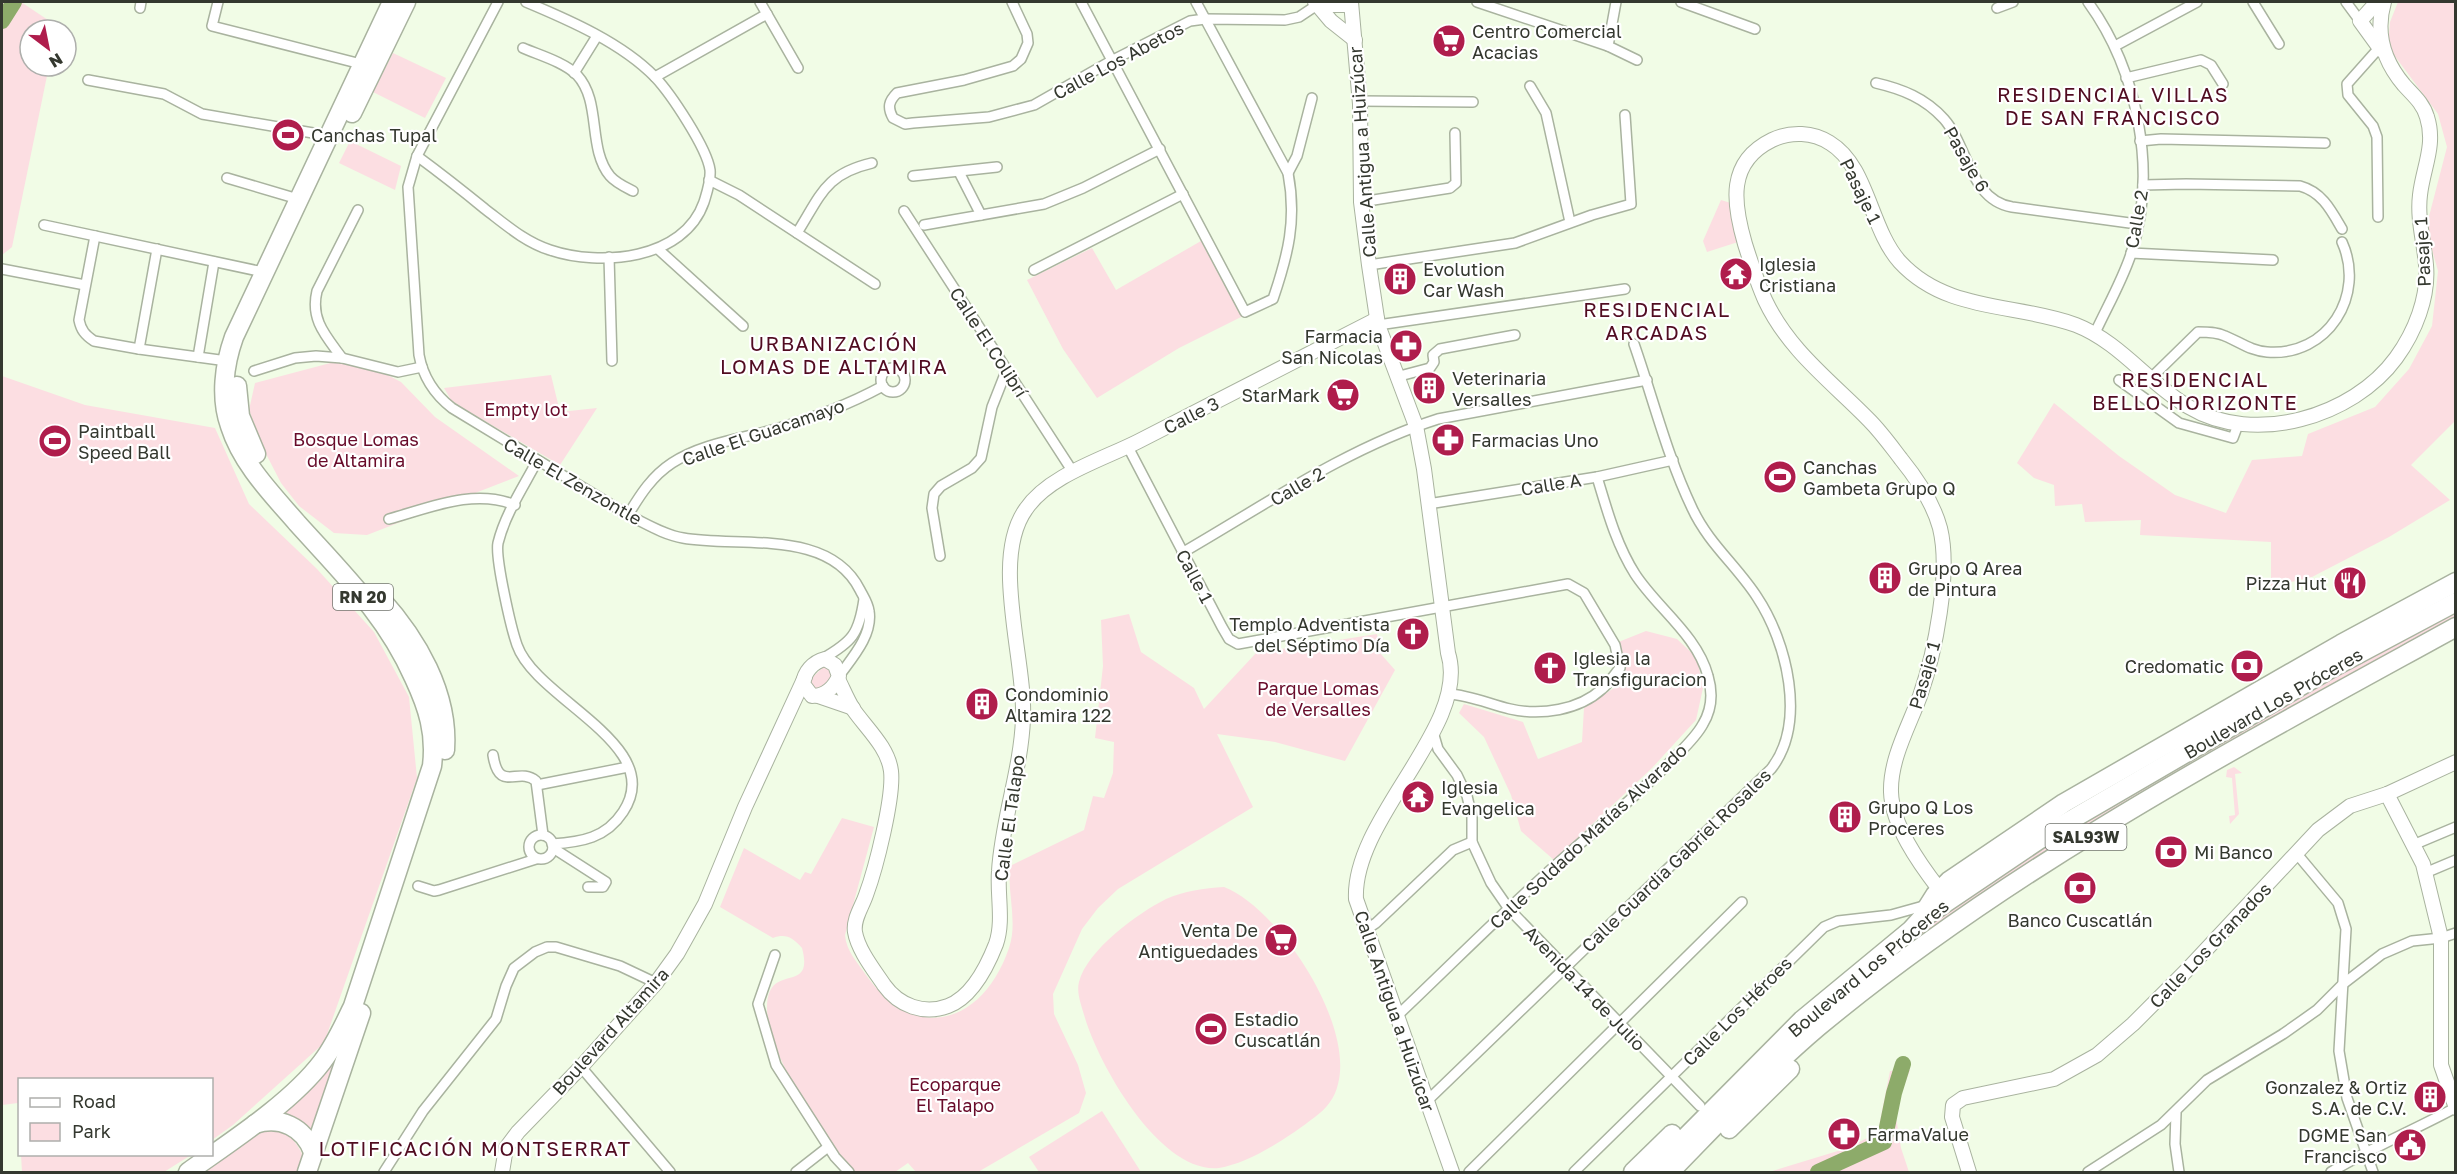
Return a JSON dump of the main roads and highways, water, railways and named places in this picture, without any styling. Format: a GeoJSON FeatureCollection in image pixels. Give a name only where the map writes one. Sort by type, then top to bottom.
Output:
{"type":"FeatureCollection","features":[{"type":"Feature","properties":{"kind":"highway","name":"RN 20"},"geometry":{"type":"LineString","coordinates":[[213,1155],[255,1124],[317,1068],[335,1042],[348,1017],[430,775],[434,734],[427,706],[390,631],[364,597],[263,484],[240,449],[230,426],[225,399],[227,361],[234,337],[392,2]]}},
{"type":"Feature","properties":{"kind":"highway","name":"RN 20"},"geometry":{"type":"LineString","coordinates":[[307,1173],[439,782],[443,765],[445,728],[441,701],[419,652],[405,628],[270,475],[257,456],[240,416],[237,380],[244,343],[269,287],[406,2]]}},
{"type":"Feature","properties":{"kind":"highway"},"geometry":{"type":"LineString","coordinates":[[1929,905],[2064,803],[2341,644],[2456,582]]}},
{"type":"Feature","properties":{"kind":"highway","name":"Boulevard Los Próceres"},"geometry":{"type":"LineString","coordinates":[[1651,1173],[1802,1020],[1911,930],[1929,905],[2375,644],[2456,602]]}},
{"type":"Feature","properties":{"kind":"highway","name":"Boulevard Los Próceres"},"geometry":{"type":"LineString","coordinates":[[1752,1098],[1904,960],[2052,858],[2143,801],[2338,690],[2456,627]]}},
{"type":"Feature","properties":{"kind":"highway"},"geometry":{"type":"LineString","coordinates":[[2341,644],[2375,644]]}},
{"type":"Feature","properties":{"kind":"highway"},"geometry":{"type":"LineString","coordinates":[[1633,1173],[1700,1106],[1774,1040],[1802,1020]]}},
{"type":"Feature","properties":{"kind":"highway"},"geometry":{"type":"LineString","coordinates":[[1670,1173],[1752,1098]]}},
{"type":"Feature","properties":{"kind":"highway"},"geometry":{"type":"LineString","coordinates":[[1685,1173],[1752,1098]]}},
{"type":"Feature","properties":{"kind":"highway"},"geometry":{"type":"LineString","coordinates":[[255,1124],[269,1121],[290,1125],[307,1139],[313,1152]]}},
{"type":"Feature","properties":{"kind":"highway","name":"RN 20"},"geometry":{"type":"LineString","coordinates":[[188,1173],[211,1156]]}},
{"type":"Feature","properties":{"kind":"waterway"},"geometry":{"type":"LineString","coordinates":[[2,21],[14,2]]}},
{"type":"Feature","properties":{"kind":"waterway"},"geometry":{"type":"LineString","coordinates":[[1818,1172],[1884,1142],[1894,1093],[1903,1064]]}},
{"type":"Feature","properties":{"kind":"place","name":"Centro Comercial Acacias"},"geometry":{"type":"Point","coordinates":[1449,41]}},
{"type":"Feature","properties":{"kind":"place","name":"Canchas Tupal"},"geometry":{"type":"Point","coordinates":[288,135]}},
{"type":"Feature","properties":{"kind":"place","name":"Iglesia Cristiana"},"geometry":{"type":"Point","coordinates":[1736,274]}},
{"type":"Feature","properties":{"kind":"place","name":"Evolution Car Wash"},"geometry":{"type":"Point","coordinates":[1400,279]}},
{"type":"Feature","properties":{"kind":"place","name":"Farmacia San Nicolas"},"geometry":{"type":"Point","coordinates":[1406,346]}},
{"type":"Feature","properties":{"kind":"place","name":"Veterinaria Versalles"},"geometry":{"type":"Point","coordinates":[1429,388]}},
{"type":"Feature","properties":{"kind":"place","name":"StarMark"},"geometry":{"type":"Point","coordinates":[1343,395]}},
{"type":"Feature","properties":{"kind":"place","name":"Farmacias Uno"},"geometry":{"type":"Point","coordinates":[1448,440]}},
{"type":"Feature","properties":{"kind":"place","name":"Paintball Speed Ball"},"geometry":{"type":"Point","coordinates":[55,441]}},
{"type":"Feature","properties":{"kind":"place","name":"Canchas Gambeta Grupo Q"},"geometry":{"type":"Point","coordinates":[1780,477]}},
{"type":"Feature","properties":{"kind":"place","name":"Grupo Q Area de Pintura"},"geometry":{"type":"Point","coordinates":[1885,578]}},
{"type":"Feature","properties":{"kind":"place","name":"Pizza Hut"},"geometry":{"type":"Point","coordinates":[2350,583]}},
{"type":"Feature","properties":{"kind":"place","name":"Templo Adventista del Séptimo Día"},"geometry":{"type":"Point","coordinates":[1413,634]}},
{"type":"Feature","properties":{"kind":"place","name":"Credomatic"},"geometry":{"type":"Point","coordinates":[2247,666]}},
{"type":"Feature","properties":{"kind":"place","name":"Iglesia la Transfiguracion"},"geometry":{"type":"Point","coordinates":[1550,668]}},
{"type":"Feature","properties":{"kind":"place","name":"Condominio Altamira 122"},"geometry":{"type":"Point","coordinates":[982,704]}},
{"type":"Feature","properties":{"kind":"place","name":"Iglesia Evangelica"},"geometry":{"type":"Point","coordinates":[1418,797]}},
{"type":"Feature","properties":{"kind":"place","name":"Grupo Q Los Proceres"},"geometry":{"type":"Point","coordinates":[1845,817]}},
{"type":"Feature","properties":{"kind":"place","name":"Mi Banco"},"geometry":{"type":"Point","coordinates":[2171,852]}},
{"type":"Feature","properties":{"kind":"place","name":"Banco Cuscatlán"},"geometry":{"type":"Point","coordinates":[2080,888]}},
{"type":"Feature","properties":{"kind":"place","name":"Venta De Antiguedades"},"geometry":{"type":"Point","coordinates":[1281,940]}},
{"type":"Feature","properties":{"kind":"place","name":"Estadio Cuscatlán"},"geometry":{"type":"Point","coordinates":[1211,1029]}},
{"type":"Feature","properties":{"kind":"place","name":"Gonzalez & Ortiz S.A. de C.V."},"geometry":{"type":"Point","coordinates":[2430,1097]}},
{"type":"Feature","properties":{"kind":"place","name":"FarmaValue"},"geometry":{"type":"Point","coordinates":[1844,1134]}},
{"type":"Feature","properties":{"kind":"place","name":"DGME San Francisco"},"geometry":{"type":"Point","coordinates":[2410,1145]}},
{"type":"Feature","properties":{"kind":"district","name":"RESIDENCIAL VILLAS DE SAN FRANCISCO"},"geometry":{"type":"Point","coordinates":[2113,106]}},
{"type":"Feature","properties":{"kind":"district","name":"RESIDENCIAL ARCADAS"},"geometry":{"type":"Point","coordinates":[1657,320]}},
{"type":"Feature","properties":{"kind":"district","name":"URBANIZACIÓN LOMAS DE ALTAMIRA"},"geometry":{"type":"Point","coordinates":[834,354]}},
{"type":"Feature","properties":{"kind":"district","name":"RESIDENCIAL BELLO HORIZONTE"},"geometry":{"type":"Point","coordinates":[2195,390]}},
{"type":"Feature","properties":{"kind":"district","name":"LOTIFICACIÓN MONTSERRAT"},"geometry":{"type":"Point","coordinates":[475,1148]}},
{"type":"Feature","properties":{"kind":"park label","name":"Empty lot"},"geometry":{"type":"Point","coordinates":[526,409]}},
{"type":"Feature","properties":{"kind":"park label","name":"Bosque Lomas de Altamira"},"geometry":{"type":"Point","coordinates":[356,449]}},
{"type":"Feature","properties":{"kind":"park label","name":"Parque Lomas de Versalles"},"geometry":{"type":"Point","coordinates":[1318,698]}},
{"type":"Feature","properties":{"kind":"park label","name":"Ecoparque El Talapo"},"geometry":{"type":"Point","coordinates":[955,1094]}}]}
